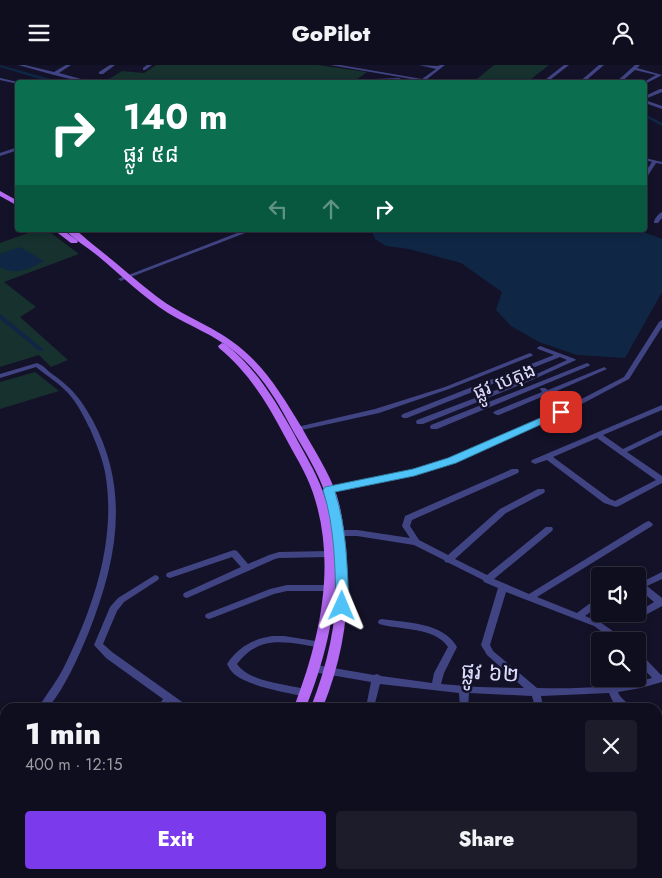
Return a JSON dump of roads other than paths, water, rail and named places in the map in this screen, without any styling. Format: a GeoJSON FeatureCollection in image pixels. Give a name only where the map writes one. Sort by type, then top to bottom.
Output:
{"type":"FeatureCollection","features":[{"type":"Feature","properties":{"kind":"main road"},"geometry":{"type":"LineString","coordinates":[[0,187],[15,195]]}},
{"type":"Feature","properties":{"kind":"main road"},"geometry":{"type":"LineString","coordinates":[[0,193],[15,202]]}},
{"type":"Feature","properties":{"kind":"main road"},"geometry":{"type":"LineString","coordinates":[[61,232],[171,311],[238,349],[269,383],[297,429],[329,490],[339,533],[343,588],[342,623],[331,671],[319,703]]}},
{"type":"Feature","properties":{"kind":"main road"},"geometry":{"type":"LineString","coordinates":[[74,232],[164,314],[202,333],[231,352],[260,385],[275,409],[318,492],[324,517],[329,554],[327,623],[316,669],[302,703]]}},
{"type":"Feature","properties":{"kind":"street"},"geometry":{"type":"LineString","coordinates":[[20,65],[81,80]]}},
{"type":"Feature","properties":{"kind":"street"},"geometry":{"type":"LineString","coordinates":[[34,68],[40,65]]}},
{"type":"Feature","properties":{"kind":"street"},"geometry":{"type":"LineString","coordinates":[[54,74],[69,65]]}},
{"type":"Feature","properties":{"kind":"street"},"geometry":{"type":"LineString","coordinates":[[101,73],[113,65]]}},
{"type":"Feature","properties":{"kind":"street"},"geometry":{"type":"LineString","coordinates":[[144,69],[150,65]]}},
{"type":"Feature","properties":{"kind":"street"},"geometry":{"type":"LineString","coordinates":[[334,65],[423,80],[441,66]]}},
{"type":"Feature","properties":{"kind":"street"},"geometry":{"type":"LineString","coordinates":[[364,70],[370,65]]}},
{"type":"Feature","properties":{"kind":"street"},"geometry":{"type":"LineString","coordinates":[[421,65],[441,66]]}},
{"type":"Feature","properties":{"kind":"street"},"geometry":{"type":"LineString","coordinates":[[547,80],[567,65]]}},
{"type":"Feature","properties":{"kind":"street"},"geometry":{"type":"LineString","coordinates":[[584,80],[602,65]]}},
{"type":"Feature","properties":{"kind":"street"},"geometry":{"type":"LineString","coordinates":[[621,80],[636,67],[661,75]]}},
{"type":"Feature","properties":{"kind":"street"},"geometry":{"type":"LineString","coordinates":[[648,72],[658,67]]}},
{"type":"Feature","properties":{"kind":"street"},"geometry":{"type":"LineString","coordinates":[[647,82],[661,75]]}},
{"type":"Feature","properties":{"kind":"street"},"geometry":{"type":"LineString","coordinates":[[373,80],[395,80],[403,77]]}},
{"type":"Feature","properties":{"kind":"street"},"geometry":{"type":"LineString","coordinates":[[0,79],[15,82]]}},
{"type":"Feature","properties":{"kind":"street"},"geometry":{"type":"LineString","coordinates":[[647,98],[662,90]]}},
{"type":"Feature","properties":{"kind":"street"},"geometry":{"type":"LineString","coordinates":[[647,100],[662,108]]}},
{"type":"Feature","properties":{"kind":"street"},"geometry":{"type":"LineString","coordinates":[[0,155],[15,149]]}},
{"type":"Feature","properties":{"kind":"street"},"geometry":{"type":"LineString","coordinates":[[647,159],[662,163]]}},
{"type":"Feature","properties":{"kind":"street"},"geometry":{"type":"LineString","coordinates":[[647,172],[655,161]]}},
{"type":"Feature","properties":{"kind":"street"},"geometry":{"type":"LineString","coordinates":[[656,222],[662,214]]}},
{"type":"Feature","properties":{"kind":"street"},"geometry":{"type":"LineString","coordinates":[[125,278],[241,232]]}},
{"type":"Feature","properties":{"kind":"street"},"geometry":{"type":"LineString","coordinates":[[329,490],[414,472],[452,460],[566,409],[627,378],[662,322]]}},
{"type":"Feature","properties":{"kind":"street"},"geometry":{"type":"LineString","coordinates":[[420,422],[572,361],[540,348]]}},
{"type":"Feature","properties":{"kind":"street"},"geometry":{"type":"LineString","coordinates":[[297,429],[377,411],[447,388],[530,355]]}},
{"type":"Feature","properties":{"kind":"street"},"geometry":{"type":"LineString","coordinates":[[404,416],[560,355]]}},
{"type":"Feature","properties":{"kind":"street"},"geometry":{"type":"LineString","coordinates":[[510,363],[566,409]]}},
{"type":"Feature","properties":{"kind":"street"},"geometry":{"type":"LineString","coordinates":[[0,376],[37,365],[68,389],[97,434],[112,483],[114,502],[113,525],[98,598],[75,657],[46,703]]}},
{"type":"Feature","properties":{"kind":"street","name":"ផ្លូវ បេតុង"},"geometry":{"type":"LineString","coordinates":[[434,427],[587,365]]}},
{"type":"Feature","properties":{"kind":"street"},"geometry":{"type":"LineString","coordinates":[[497,413],[604,369]]}},
{"type":"Feature","properties":{"kind":"street"},"geometry":{"type":"LineString","coordinates":[[535,462],[662,407]]}},
{"type":"Feature","properties":{"kind":"street"},"geometry":{"type":"LineString","coordinates":[[445,413],[452,419]]}},
{"type":"Feature","properties":{"kind":"street"},"geometry":{"type":"LineString","coordinates":[[622,452],[662,432]]}},
{"type":"Feature","properties":{"kind":"street"},"geometry":{"type":"LineString","coordinates":[[548,457],[607,501],[616,503],[662,480],[598,435]]}},
{"type":"Feature","properties":{"kind":"street"},"geometry":{"type":"LineString","coordinates":[[416,542],[406,526],[408,518],[515,471]]}},
{"type":"Feature","properties":{"kind":"street"},"geometry":{"type":"LineString","coordinates":[[448,560],[503,511],[541,491]]}},
{"type":"Feature","properties":{"kind":"street"},"geometry":{"type":"LineString","coordinates":[[529,598],[650,524]]}},
{"type":"Feature","properties":{"kind":"street"},"geometry":{"type":"LineString","coordinates":[[487,580],[549,529]]}},
{"type":"Feature","properties":{"kind":"street"},"geometry":{"type":"LineString","coordinates":[[339,533],[357,533],[416,542],[502,587],[579,616],[598,624],[609,632]]}},
{"type":"Feature","properties":{"kind":"street"},"geometry":{"type":"LineString","coordinates":[[170,575],[234,553],[247,569]]}},
{"type":"Feature","properties":{"kind":"street"},"geometry":{"type":"LineString","coordinates":[[187,595],[279,555],[329,554]]}},
{"type":"Feature","properties":{"kind":"street"},"geometry":{"type":"LineString","coordinates":[[646,583],[662,575]]}},
{"type":"Feature","properties":{"kind":"street"},"geometry":{"type":"LineString","coordinates":[[155,579],[121,600],[113,609],[98,645],[176,703]]}},
{"type":"Feature","properties":{"kind":"street"},"geometry":{"type":"LineString","coordinates":[[502,587],[485,645],[490,653],[536,693],[538,703]]}},
{"type":"Feature","properties":{"kind":"street"},"geometry":{"type":"LineString","coordinates":[[208,616],[280,590],[329,588]]}},
{"type":"Feature","properties":{"kind":"street"},"geometry":{"type":"LineString","coordinates":[[646,591],[662,602],[646,611]]}},
{"type":"Feature","properties":{"kind":"street"},"geometry":{"type":"LineString","coordinates":[[579,616],[591,607]]}},
{"type":"Feature","properties":{"kind":"street"},"geometry":{"type":"LineString","coordinates":[[382,623],[436,632],[449,639],[453,647],[439,673],[436,686]]}},
{"type":"Feature","properties":{"kind":"street"},"geometry":{"type":"LineString","coordinates":[[306,693],[257,681],[237,672],[232,664],[248,646],[264,640],[322,645]]}},
{"type":"Feature","properties":{"kind":"street"},"geometry":{"type":"LineString","coordinates":[[646,665],[661,679]]}},
{"type":"Feature","properties":{"kind":"street","name":"ផ្លូវ ៦២"},"geometry":{"type":"LineString","coordinates":[[316,669],[464,690],[536,693],[612,689],[644,685],[661,679]]}},
{"type":"Feature","properties":{"kind":"street"},"geometry":{"type":"LineString","coordinates":[[371,703],[377,678]]}},
{"type":"Feature","properties":{"kind":"street"},"geometry":{"type":"LineString","coordinates":[[612,689],[620,703]]}},
{"type":"Feature","properties":{"kind":"street"},"geometry":{"type":"LineString","coordinates":[[464,690],[464,703]]}},
{"type":"Feature","properties":{"kind":"street"},"geometry":{"type":"LineString","coordinates":[[166,703],[170,699]]}},
{"type":"Feature","properties":{"kind":"water"},"geometry":{"type":"Polygon","coordinates":[[[372,232],[643,232],[662,239],[662,292],[625,358],[577,355],[539,342],[511,326],[496,310],[502,292],[461,263],[409,249],[386,246],[375,239],[372,232]]]}},
{"type":"Feature","properties":{"kind":"water"},"geometry":{"type":"Polygon","coordinates":[[[20,247],[44,261],[28,269],[17,271],[6,270],[0,267],[0,254],[20,247]]]}},
{"type":"Feature","properties":{"kind":"waterway"},"geometry":{"type":"LineString","coordinates":[[0,66],[49,80]]}},
{"type":"Feature","properties":{"kind":"waterway"},"geometry":{"type":"LineString","coordinates":[[647,116],[662,125]]}},
{"type":"Feature","properties":{"kind":"waterway"},"geometry":{"type":"LineString","coordinates":[[0,316],[41,350]]}}]}
